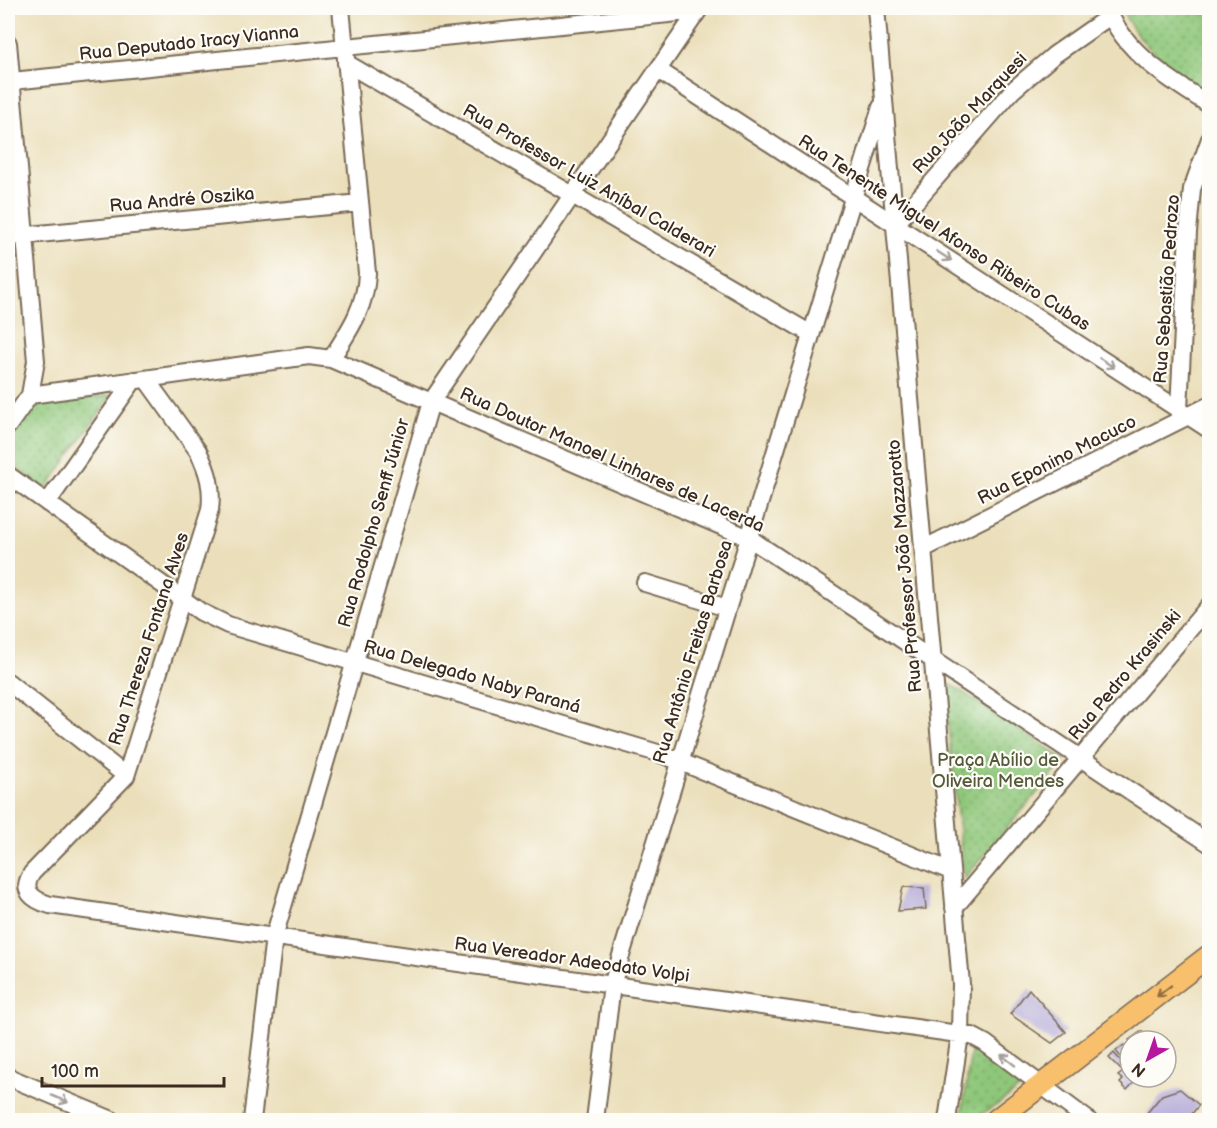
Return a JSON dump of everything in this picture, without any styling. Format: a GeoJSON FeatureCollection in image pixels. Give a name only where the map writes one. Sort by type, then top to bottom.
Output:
{"type":"FeatureCollection","features":[{"type":"Feature","properties":{"kind":"main road"},"geometry":{"type":"LineString","coordinates":[[996,1120],[1209,955]]}},
{"type":"Feature","properties":{"kind":"street"},"geometry":{"type":"LineString","coordinates":[[331,359],[354,322],[364,298],[367,273],[341,8]]}},
{"type":"Feature","properties":{"kind":"street","name":"Rua Professor João Mazzarotto"},"geometry":{"type":"LineString","coordinates":[[876,8],[961,984],[960,1035],[946,1120]]}},
{"type":"Feature","properties":{"kind":"street","name":"Rua Deputado Iracy Vianna"},"geometry":{"type":"LineString","coordinates":[[10,79],[346,55],[699,9]]}},
{"type":"Feature","properties":{"kind":"street","name":"Rua Rodolpho Senff Júnior"},"geometry":{"type":"LineString","coordinates":[[252,1120],[274,937],[431,402],[699,9]]}},
{"type":"Feature","properties":{"kind":"street"},"geometry":{"type":"LineString","coordinates":[[1108,12],[1128,42],[1150,64],[1209,105]]}},
{"type":"Feature","properties":{"kind":"street","name":"Rua João Marquesi"},"geometry":{"type":"LineString","coordinates":[[895,225],[1012,91],[1108,12]]}},
{"type":"Feature","properties":{"kind":"street"},"geometry":{"type":"LineString","coordinates":[[8,43],[36,347],[35,376],[30,395],[8,426]]}},
{"type":"Feature","properties":{"kind":"street","name":"Rua Professor Luiz Aníbal Calderari"},"geometry":{"type":"LineString","coordinates":[[346,55],[573,194],[812,334]]}},
{"type":"Feature","properties":{"kind":"street","name":"Rua Tenente Miguel Afonso Ribeiro Cubas"},"geometry":{"type":"LineString","coordinates":[[658,70],[1209,430]]}},
{"type":"Feature","properties":{"kind":"street","name":"Rua Antônio Freitas Barbosa"},"geometry":{"type":"LineString","coordinates":[[595,1120],[612,985],[884,97]]}},
{"type":"Feature","properties":{"kind":"street","name":"Rua Sebastião Pedrozo"},"geometry":{"type":"LineString","coordinates":[[1183,412],[1188,232],[1192,189],[1209,139]]}},
{"type":"Feature","properties":{"kind":"street","name":"Rua André Oszika"},"geometry":{"type":"LineString","coordinates":[[8,237],[360,203]]}},
{"type":"Feature","properties":{"kind":"street","name":"Rua Doutor Manoel Linhares de Lacerda"},"geometry":{"type":"LineString","coordinates":[[30,395],[309,356],[331,359],[749,538],[1209,844]]}},
{"type":"Feature","properties":{"kind":"street"},"geometry":{"type":"LineString","coordinates":[[47,503],[140,380]]}},
{"type":"Feature","properties":{"kind":"street","name":"Rua Thereza Fontana Alves"},"geometry":{"type":"LineString","coordinates":[[27,891],[28,878],[32,873],[126,776],[210,510],[212,495],[210,480],[198,451],[140,380]]}},
{"type":"Feature","properties":{"kind":"street","name":"Rua Eponino Macuco"},"geometry":{"type":"LineString","coordinates":[[923,549],[1183,412],[1209,405]]}},
{"type":"Feature","properties":{"kind":"street","name":"Rua Delegado Naby Paraná"},"geometry":{"type":"LineString","coordinates":[[8,475],[182,599],[228,626],[648,750],[951,871]]}},
{"type":"Feature","properties":{"kind":"street"},"geometry":{"type":"LineString","coordinates":[[645,583],[727,608]]}},
{"type":"Feature","properties":{"kind":"street","name":"Rua Pedro Krasinski"},"geometry":{"type":"LineString","coordinates":[[954,909],[1209,605]]}},
{"type":"Feature","properties":{"kind":"street"},"geometry":{"type":"LineString","coordinates":[[8,682],[126,776]]}},
{"type":"Feature","properties":{"kind":"street","name":"Rua Vereador Adeodato Volpi"},"geometry":{"type":"LineString","coordinates":[[27,891],[32,898],[51,905],[978,1038],[1088,1120]]}},
{"type":"Feature","properties":{"kind":"street"},"geometry":{"type":"LineString","coordinates":[[8,1077],[112,1120]]}},
{"type":"Feature","properties":{"kind":"green space"},"geometry":{"type":"Polygon","coordinates":[[[1121,8],[1209,8],[1209,95],[1159,58],[1137,35],[1121,8]]]}},
{"type":"Feature","properties":{"kind":"green space"},"geometry":{"type":"Polygon","coordinates":[[[112,395],[46,489],[8,462],[8,441],[33,405],[112,395]]]}},
{"type":"Feature","properties":{"kind":"green space","name":"Praça Abílio de Oliveira Mendes"},"geometry":{"type":"Polygon","coordinates":[[[943,679],[1065,760],[964,879],[943,679]]]}},
{"type":"Feature","properties":{"kind":"green space"},"geometry":{"type":"Polygon","coordinates":[[[971,1052],[984,1053],[1023,1086],[985,1112],[961,1120],[971,1052]]]}},
{"type":"Feature","properties":{"kind":"building"},"geometry":{"type":"Polygon","coordinates":[[[903,887],[924,888],[926,909],[898,911],[903,887]]]}},
{"type":"Feature","properties":{"kind":"building"},"geometry":{"type":"Polygon","coordinates":[[[1029,989],[1066,1032],[1052,1043],[1010,1014],[1029,989]]]}},
{"type":"Feature","properties":{"kind":"building"},"geometry":{"type":"Polygon","coordinates":[[[1114,1053],[1118,1058],[1118,1067],[1109,1058],[1114,1053]]]}},
{"type":"Feature","properties":{"kind":"building"},"geometry":{"type":"Polygon","coordinates":[[[1180,1089],[1199,1105],[1187,1120],[1155,1120],[1147,1113],[1162,1095],[1180,1089]]]}}]}
